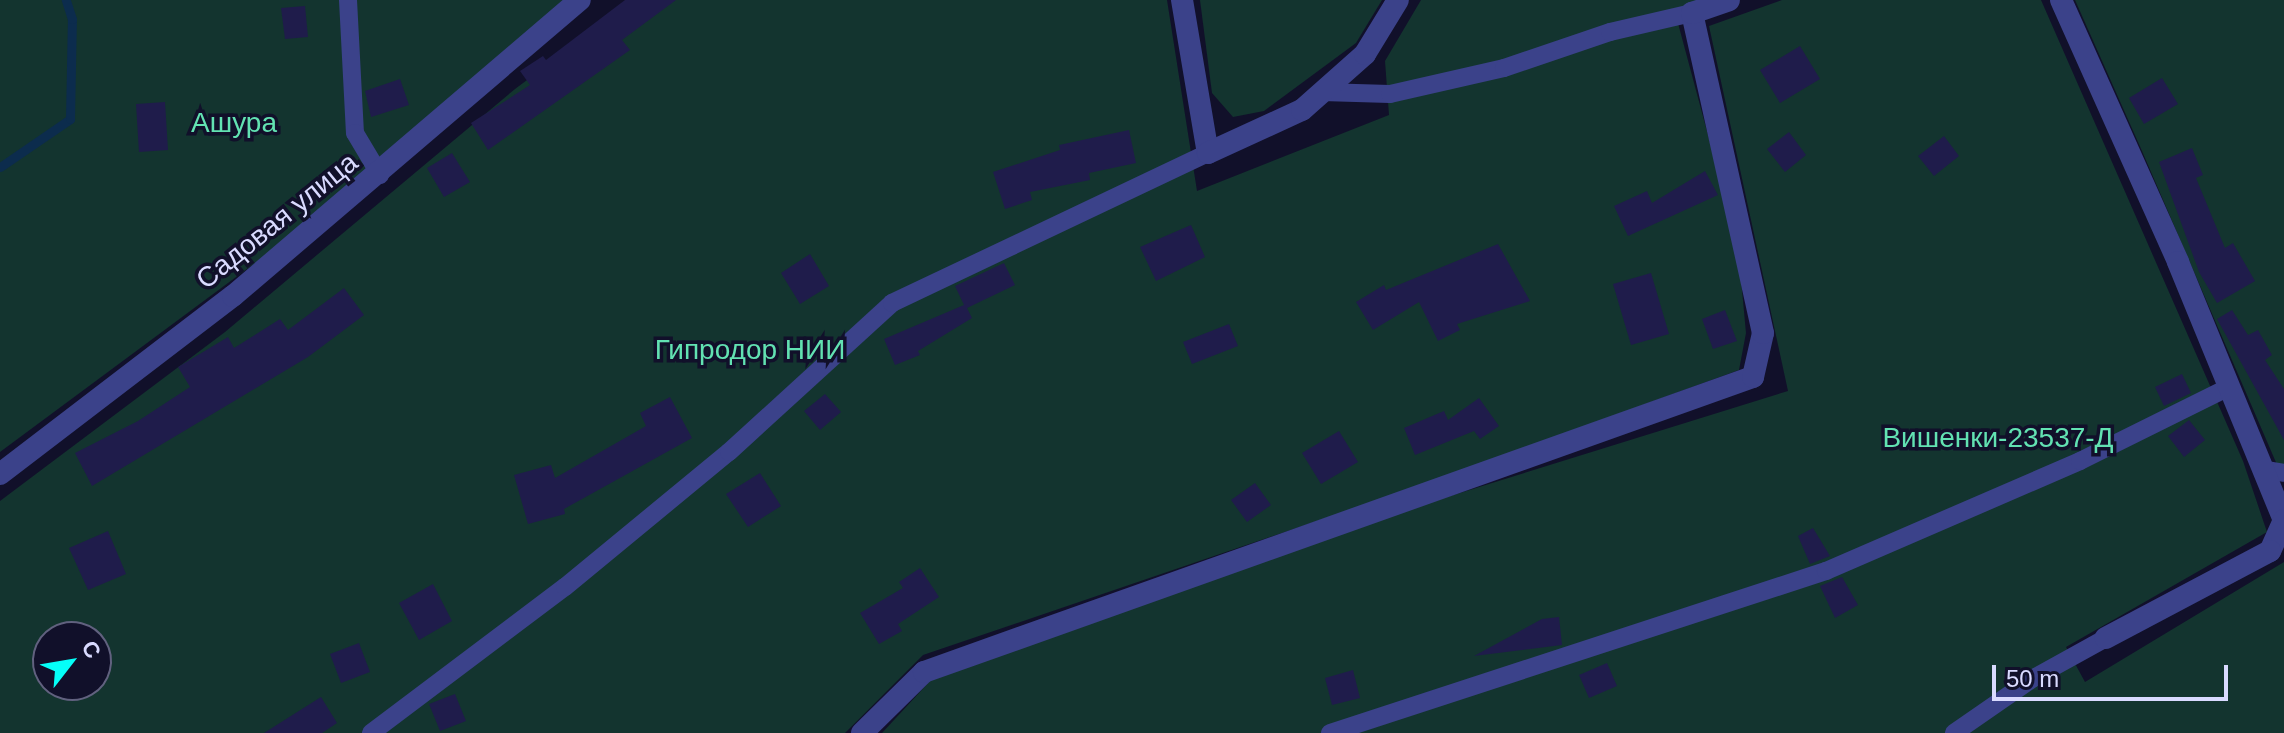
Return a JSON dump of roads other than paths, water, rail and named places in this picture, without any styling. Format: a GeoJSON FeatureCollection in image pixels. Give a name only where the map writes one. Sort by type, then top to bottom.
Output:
{"type":"FeatureCollection","features":[{"type":"Feature","properties":{"kind":"street","name":"Садовая улица"},"geometry":{"type":"LineString","coordinates":[[0,474],[233,296],[380,175],[580,0]]}},
{"type":"Feature","properties":{"kind":"street"},"geometry":{"type":"LineString","coordinates":[[1182,0],[1208,153],[1302,110],[1365,54],[1398,0]]}},
{"type":"Feature","properties":{"kind":"street"},"geometry":{"type":"LineString","coordinates":[[862,733],[924,672],[1753,377],[1763,333],[1700,70],[1692,13],[1729,0]]}},
{"type":"Feature","properties":{"kind":"street"},"geometry":{"type":"LineString","coordinates":[[2061,0],[2229,387],[2275,471],[2284,520],[2270,551],[2106,638]]}},
{"type":"Feature","properties":{"kind":"lane"},"geometry":{"type":"LineString","coordinates":[[348,0],[355,133],[380,175]]}},
{"type":"Feature","properties":{"kind":"lane"},"geometry":{"type":"LineString","coordinates":[[1322,92],[1390,94],[1504,68],[1610,32],[1692,13]]}},
{"type":"Feature","properties":{"kind":"lane"},"geometry":{"type":"LineString","coordinates":[[371,733],[659,510],[892,303],[1208,153]]}},
{"type":"Feature","properties":{"kind":"lane"},"geometry":{"type":"LineString","coordinates":[[1330,733],[1826,571],[2080,461],[2229,387]]}},
{"type":"Feature","properties":{"kind":"lane"},"geometry":{"type":"LineString","coordinates":[[1954,733],[2032,679],[2106,638]]}},
{"type":"Feature","properties":{"kind":"waterway"},"geometry":{"type":"LineString","coordinates":[[0,167],[70,119],[72,19],[66,0]]}},
{"type":"Feature","properties":{"kind":"park label","name":"Ашура"},"geometry":{"type":"Point","coordinates":[234,123]}},
{"type":"Feature","properties":{"kind":"park label","name":"Гипродор НИИ"},"geometry":{"type":"Point","coordinates":[750,350]}},
{"type":"Feature","properties":{"kind":"park label","name":"Вишенки-23537-Д"},"geometry":{"type":"Point","coordinates":[1998,438]}}]}
